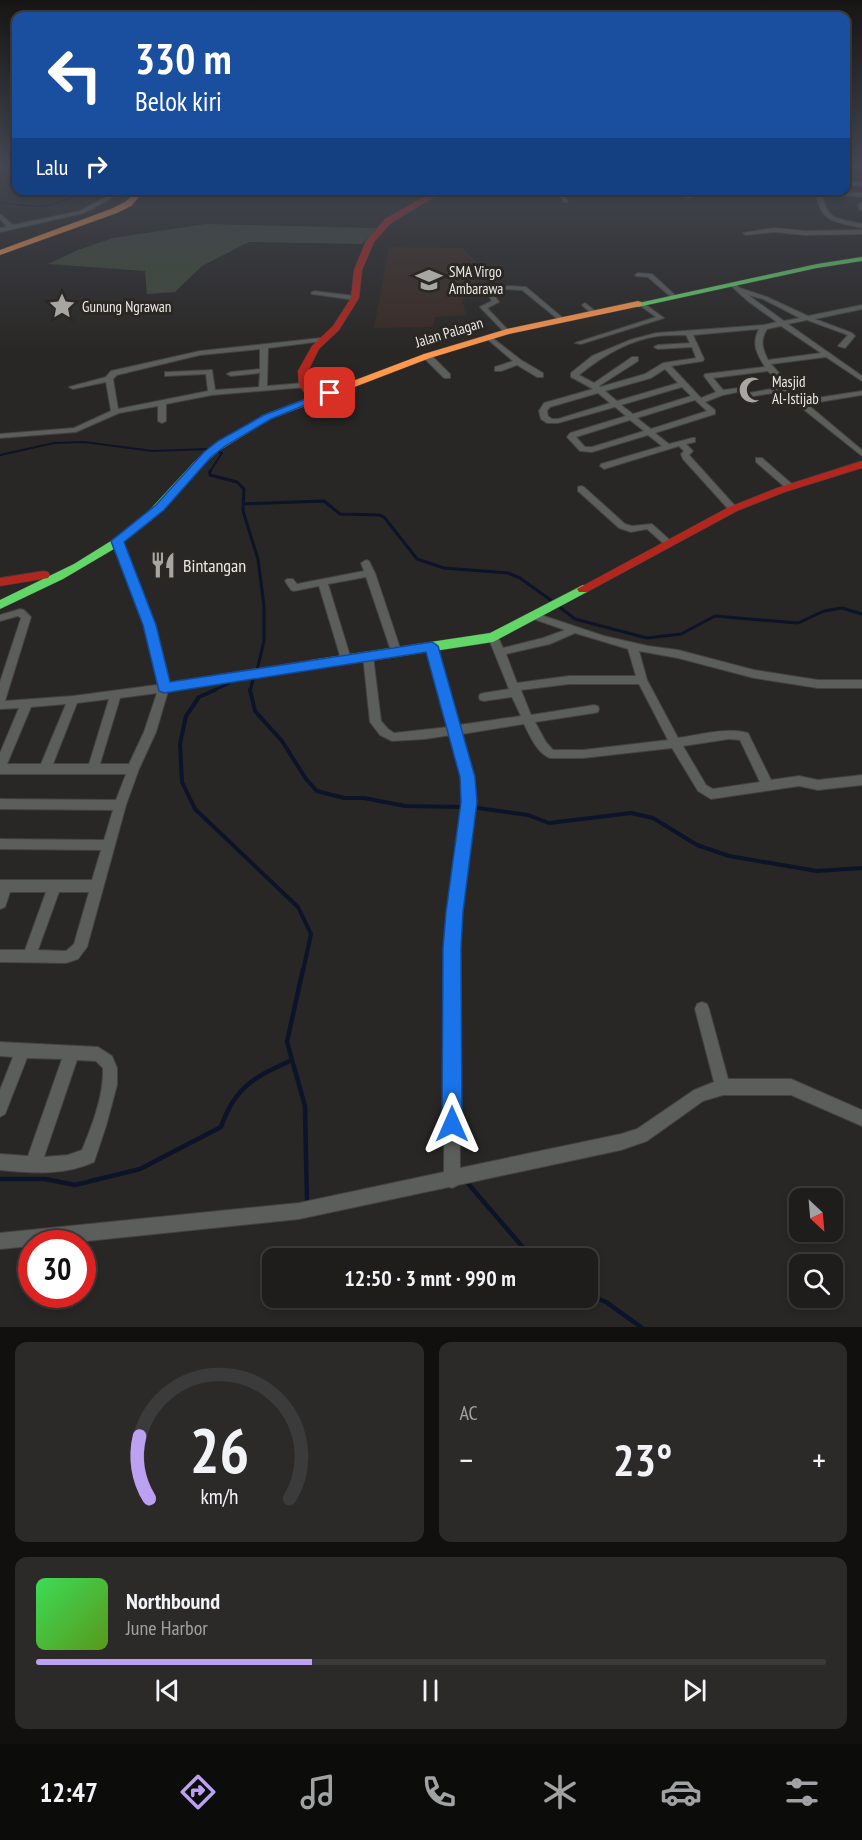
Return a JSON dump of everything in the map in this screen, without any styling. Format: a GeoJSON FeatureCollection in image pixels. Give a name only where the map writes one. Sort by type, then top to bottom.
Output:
{"type":"FeatureCollection","features":[{"type":"Feature","properties":{"kind":"main road"},"geometry":{"type":"LineString","coordinates":[[0,253],[65,229]]}},
{"type":"Feature","properties":{"kind":"main road"},"geometry":{"type":"LineString","coordinates":[[313,399],[304,386],[303,371],[321,340],[336,328],[356,298],[358,270],[370,241],[381,229]]}},
{"type":"Feature","properties":{"kind":"main road","name":"Jalan Palagan"},"geometry":{"type":"LineString","coordinates":[[0,605],[76,568],[117,541],[160,507],[208,455],[267,417],[427,356],[488,337],[561,319],[589,309],[736,287],[862,259]]}},
{"type":"Feature","properties":{"kind":"main road"},"geometry":{"type":"LineString","coordinates":[[117,541],[150,625],[164,688],[493,636],[535,616],[733,509],[790,487],[862,464]]}},
{"type":"Feature","properties":{"kind":"main road","name":"Jalan Palagan"},"geometry":{"type":"LineString","coordinates":[[0,595],[98,553]]}},
{"type":"Feature","properties":{"kind":"main road"},"geometry":{"type":"LineString","coordinates":[[0,582],[44,575]]}},
{"type":"Feature","properties":{"kind":"street"},"geometry":{"type":"LineString","coordinates":[[746,233],[774,230],[806,233],[862,232]]}},
{"type":"Feature","properties":{"kind":"street"},"geometry":{"type":"LineString","coordinates":[[638,275],[650,275],[673,296]]}},
{"type":"Feature","properties":{"kind":"street"},"geometry":{"type":"LineString","coordinates":[[736,287],[804,317],[850,334],[852,336],[842,346]]}},
{"type":"Feature","properties":{"kind":"street"},"geometry":{"type":"LineString","coordinates":[[736,287],[751,302],[862,379]]}},
{"type":"Feature","properties":{"kind":"street"},"geometry":{"type":"LineString","coordinates":[[508,288],[524,288],[561,319]]}},
{"type":"Feature","properties":{"kind":"street"},"geometry":{"type":"LineString","coordinates":[[314,293],[356,298]]}},
{"type":"Feature","properties":{"kind":"street"},"geometry":{"type":"LineString","coordinates":[[490,293],[496,302],[483,307],[507,332]]}},
{"type":"Feature","properties":{"kind":"street"},"geometry":{"type":"LineString","coordinates":[[579,343],[662,318],[640,303]]}},
{"type":"Feature","properties":{"kind":"street"},"geometry":{"type":"LineString","coordinates":[[668,447],[596,388],[574,375],[595,358],[644,337],[764,327],[862,307]]}},
{"type":"Feature","properties":{"kind":"street"},"geometry":{"type":"LineString","coordinates":[[764,327],[758,337],[758,345],[769,365],[801,403],[862,453]]}},
{"type":"Feature","properties":{"kind":"street"},"geometry":{"type":"LineString","coordinates":[[683,384],[553,422],[543,416],[547,405],[596,388],[648,376],[700,358],[689,333]]}},
{"type":"Feature","properties":{"kind":"street"},"geometry":{"type":"LineString","coordinates":[[488,337],[518,362],[540,375]]}},
{"type":"Feature","properties":{"kind":"street"},"geometry":{"type":"LineString","coordinates":[[73,387],[109,380],[114,373],[200,353],[321,340]]}},
{"type":"Feature","properties":{"kind":"street"},"geometry":{"type":"LineString","coordinates":[[590,340],[601,347]]}},
{"type":"Feature","properties":{"kind":"street"},"geometry":{"type":"LineString","coordinates":[[658,347],[695,345]]}},
{"type":"Feature","properties":{"kind":"street"},"geometry":{"type":"LineString","coordinates":[[263,388],[264,347]]}},
{"type":"Feature","properties":{"kind":"street"},"geometry":{"type":"LineString","coordinates":[[721,393],[708,376],[826,355]]}},
{"type":"Feature","properties":{"kind":"street"},"geometry":{"type":"LineString","coordinates":[[427,356],[447,376]]}},
{"type":"Feature","properties":{"kind":"street"},"geometry":{"type":"LineString","coordinates":[[596,388],[606,378],[635,359]]}},
{"type":"Feature","properties":{"kind":"street"},"geometry":{"type":"LineString","coordinates":[[498,369],[518,362]]}},
{"type":"Feature","properties":{"kind":"street"},"geometry":{"type":"LineString","coordinates":[[669,368],[720,420]]}},
{"type":"Feature","properties":{"kind":"street"},"geometry":{"type":"LineString","coordinates":[[231,374],[262,371]]}},
{"type":"Feature","properties":{"kind":"street"},"geometry":{"type":"LineString","coordinates":[[168,374],[209,372],[212,393]]}},
{"type":"Feature","properties":{"kind":"street"},"geometry":{"type":"LineString","coordinates":[[606,378],[620,384]]}},
{"type":"Feature","properties":{"kind":"street"},"geometry":{"type":"LineString","coordinates":[[109,380],[114,410],[117,411]]}},
{"type":"Feature","properties":{"kind":"street"},"geometry":{"type":"LineString","coordinates":[[0,436],[76,430],[117,411],[212,393],[304,386]]}},
{"type":"Feature","properties":{"kind":"street"},"geometry":{"type":"LineString","coordinates":[[712,412],[588,450],[571,437],[632,417],[721,393],[740,390],[748,395],[789,388]]}},
{"type":"Feature","properties":{"kind":"street"},"geometry":{"type":"LineString","coordinates":[[801,403],[862,393]]}},
{"type":"Feature","properties":{"kind":"street"},"geometry":{"type":"LineString","coordinates":[[162,402],[162,421]]}},
{"type":"Feature","properties":{"kind":"street"},"geometry":{"type":"LineString","coordinates":[[604,466],[692,440]]}},
{"type":"Feature","properties":{"kind":"street"},"geometry":{"type":"LineString","coordinates":[[680,444],[689,452],[685,456],[733,509]]}},
{"type":"Feature","properties":{"kind":"street"},"geometry":{"type":"LineString","coordinates":[[759,460],[790,487]]}},
{"type":"Feature","properties":{"kind":"street"},"geometry":{"type":"LineString","coordinates":[[581,489],[621,526],[631,529],[649,526],[668,543]]}},
{"type":"Feature","properties":{"kind":"street"},"geometry":{"type":"LineString","coordinates":[[290,581],[294,588],[323,583],[368,568],[396,651]]}},
{"type":"Feature","properties":{"kind":"street"},"geometry":{"type":"LineString","coordinates":[[323,583],[346,659]]}},
{"type":"Feature","properties":{"kind":"street"},"geometry":{"type":"LineString","coordinates":[[0,618],[14,612],[20,612],[26,617],[0,699]]}},
{"type":"Feature","properties":{"kind":"street"},"geometry":{"type":"LineString","coordinates":[[535,616],[574,630],[632,646],[678,654],[783,680],[861,686]]}},
{"type":"Feature","properties":{"kind":"street"},"geometry":{"type":"LineString","coordinates":[[501,652],[546,641],[574,630]]}},
{"type":"Feature","properties":{"kind":"street"},"geometry":{"type":"LineString","coordinates":[[493,636],[528,718],[544,749],[550,754],[582,754],[729,735],[744,736],[767,784]]}},
{"type":"Feature","properties":{"kind":"street"},"geometry":{"type":"LineString","coordinates":[[432,646],[468,777],[469,807],[454,912],[452,948],[452,1174]]}},
{"type":"Feature","properties":{"kind":"street"},"geometry":{"type":"LineString","coordinates":[[632,646],[642,680],[675,743],[702,788],[708,792],[799,781],[818,785],[862,780]]}},
{"type":"Feature","properties":{"kind":"street"},"geometry":{"type":"LineString","coordinates":[[368,656],[376,722],[384,732],[392,737],[594,709]]}},
{"type":"Feature","properties":{"kind":"street"},"geometry":{"type":"LineString","coordinates":[[484,697],[568,680],[642,680]]}},
{"type":"Feature","properties":{"kind":"street"},"geometry":{"type":"LineString","coordinates":[[0,705],[26,705],[164,688],[150,732],[120,805],[77,951],[66,957],[0,956]]}},
{"type":"Feature","properties":{"kind":"street"},"geometry":{"type":"LineString","coordinates":[[93,768],[116,694]]}},
{"type":"Feature","properties":{"kind":"street"},"geometry":{"type":"LineString","coordinates":[[45,769],[73,700]]}},
{"type":"Feature","properties":{"kind":"street"},"geometry":{"type":"LineString","coordinates":[[26,705],[0,768],[133,769]]}},
{"type":"Feature","properties":{"kind":"street"},"geometry":{"type":"LineString","coordinates":[[0,804],[120,805]]}},
{"type":"Feature","properties":{"kind":"street"},"geometry":{"type":"LineString","coordinates":[[0,844],[109,845]]}},
{"type":"Feature","properties":{"kind":"street"},"geometry":{"type":"LineString","coordinates":[[0,903],[2,886],[98,886]]}},
{"type":"Feature","properties":{"kind":"street"},"geometry":{"type":"LineString","coordinates":[[30,956],[54,886]]}},
{"type":"Feature","properties":{"kind":"street"},"geometry":{"type":"LineString","coordinates":[[702,1009],[723,1087]]}},
{"type":"Feature","properties":{"kind":"street"},"geometry":{"type":"LineString","coordinates":[[0,1049],[98,1054],[110,1066],[111,1074],[94,1145],[88,1156],[81,1161],[33,1165],[0,1162]]}},
{"type":"Feature","properties":{"kind":"street"},"geometry":{"type":"LineString","coordinates":[[0,1109],[23,1050]]}},
{"type":"Feature","properties":{"kind":"street"},"geometry":{"type":"LineString","coordinates":[[33,1165],[72,1052]]}},
{"type":"Feature","properties":{"kind":"street"},"geometry":{"type":"LineString","coordinates":[[0,1241],[299,1211],[452,1174],[621,1142],[641,1135],[699,1095],[723,1087],[791,1087],[862,1118]]}},
{"type":"Feature","properties":{"kind":"shaded area","name":"SMA Virgo Ambarawa"},"geometry":{"type":"Polygon","coordinates":[[[389,247],[463,248],[479,265],[472,295],[462,300],[466,315],[435,317],[433,327],[374,328],[389,247]]]}},
{"type":"Feature","properties":{"kind":"green space"},"geometry":{"type":"Polygon","coordinates":[[[173,229],[376,229],[362,244],[249,242],[202,266],[175,292],[147,294],[145,271],[48,264],[78,250],[113,238],[173,229]]]}},
{"type":"Feature","properties":{"kind":"waterway"},"geometry":{"type":"LineString","coordinates":[[0,455],[54,443],[84,442],[153,451],[208,449]]}},
{"type":"Feature","properties":{"kind":"waterway"},"geometry":{"type":"LineString","coordinates":[[210,471],[222,453],[218,452]]}},
{"type":"Feature","properties":{"kind":"waterway"},"geometry":{"type":"LineString","coordinates":[[210,471],[210,475],[237,482],[244,489],[243,504]]}},
{"type":"Feature","properties":{"kind":"waterway"},"geometry":{"type":"LineString","coordinates":[[243,504],[324,501],[340,514],[379,515],[384,517],[417,559],[444,568],[508,573],[520,578],[552,601]]}},
{"type":"Feature","properties":{"kind":"waterway"},"geometry":{"type":"LineString","coordinates":[[243,504],[243,511],[258,559],[264,606],[264,641],[257,670]]}},
{"type":"Feature","properties":{"kind":"waterway"},"geometry":{"type":"LineString","coordinates":[[557,605],[575,619],[647,638],[681,634],[715,616],[798,623],[824,611],[842,608],[862,614]]}},
{"type":"Feature","properties":{"kind":"waterway"},"geometry":{"type":"LineString","coordinates":[[250,691],[254,676]]}},
{"type":"Feature","properties":{"kind":"waterway"},"geometry":{"type":"LineString","coordinates":[[212,691],[228,684]]}},
{"type":"Feature","properties":{"kind":"waterway"},"geometry":{"type":"LineString","coordinates":[[215,690],[199,697],[186,716],[180,744],[182,782],[195,809],[298,907],[311,934],[303,971]]}},
{"type":"Feature","properties":{"kind":"waterway"},"geometry":{"type":"LineString","coordinates":[[250,691],[255,711],[282,741],[306,779],[317,791],[344,798],[364,798],[405,806],[464,807]]}},
{"type":"Feature","properties":{"kind":"waterway"},"geometry":{"type":"LineString","coordinates":[[471,807],[528,815],[549,823],[631,813],[653,818],[697,845],[729,856],[817,871],[862,868]]}},
{"type":"Feature","properties":{"kind":"waterway"},"geometry":{"type":"LineString","coordinates":[[303,969],[287,1042],[305,1106],[307,1203]]}},
{"type":"Feature","properties":{"kind":"waterway"},"geometry":{"type":"LineString","coordinates":[[0,1179],[45,1179],[75,1185],[140,1169],[221,1127],[240,1092],[257,1078],[292,1060]]}},
{"type":"Feature","properties":{"kind":"waterway"},"geometry":{"type":"LineString","coordinates":[[465,1180],[523,1248]]}},
{"type":"Feature","properties":{"kind":"waterway"},"geometry":{"type":"LineString","coordinates":[[598,1299],[641,1327]]}},
{"type":"Feature","properties":{"kind":"traffic: fast"},"geometry":{"type":"LineString","coordinates":[[638,304],[817,266],[862,259]]}},
{"type":"Feature","properties":{"kind":"traffic: fast"},"geometry":{"type":"LineString","coordinates":[[0,605],[78,566],[133,531],[216,448]]}},
{"type":"Feature","properties":{"kind":"traffic: fast"},"geometry":{"type":"LineString","coordinates":[[311,665],[493,637],[583,589]]}},
{"type":"Feature","properties":{"kind":"traffic: slow"},"geometry":{"type":"LineString","coordinates":[[0,253],[65,229]]}},
{"type":"Feature","properties":{"kind":"traffic: slow"},"geometry":{"type":"LineString","coordinates":[[216,448],[267,417],[427,356],[507,332],[638,304]]}},
{"type":"Feature","properties":{"kind":"traffic: jam"},"geometry":{"type":"LineString","coordinates":[[313,399],[304,385],[303,371],[315,348],[336,328],[355,298],[358,270],[370,241],[381,229]]}},
{"type":"Feature","properties":{"kind":"traffic: jam"},"geometry":{"type":"LineString","coordinates":[[583,589],[733,509],[781,490],[862,464]]}},
{"type":"Feature","properties":{"kind":"traffic: jam"},"geometry":{"type":"LineString","coordinates":[[117,541],[150,625],[164,688],[311,665]]}},
{"type":"Feature","properties":{"kind":"traffic: jam"},"geometry":{"type":"LineString","coordinates":[[0,582],[44,575]]}},
{"type":"Feature","properties":{"kind":"place","name":"SMA Virgo Ambarawa"},"geometry":{"type":"Point","coordinates":[429,280]}},
{"type":"Feature","properties":{"kind":"place","name":"Gunung Ngrawan"},"geometry":{"type":"Point","coordinates":[62,306]}},
{"type":"Feature","properties":{"kind":"place","name":"Masjid Al-Istijab"},"geometry":{"type":"Point","coordinates":[752,390]}},
{"type":"Feature","properties":{"kind":"place","name":"Bintangan"},"geometry":{"type":"Point","coordinates":[163,565]}},
{"type":"Feature","properties":{"kind":"route"},"geometry":{"type":"LineString","coordinates":[[330,393],[267,417],[222,444],[208,455],[160,507],[139,526],[117,541],[150,625],[164,688],[432,646],[468,777],[468,813],[454,912],[452,948],[452,1124]]}}]}
